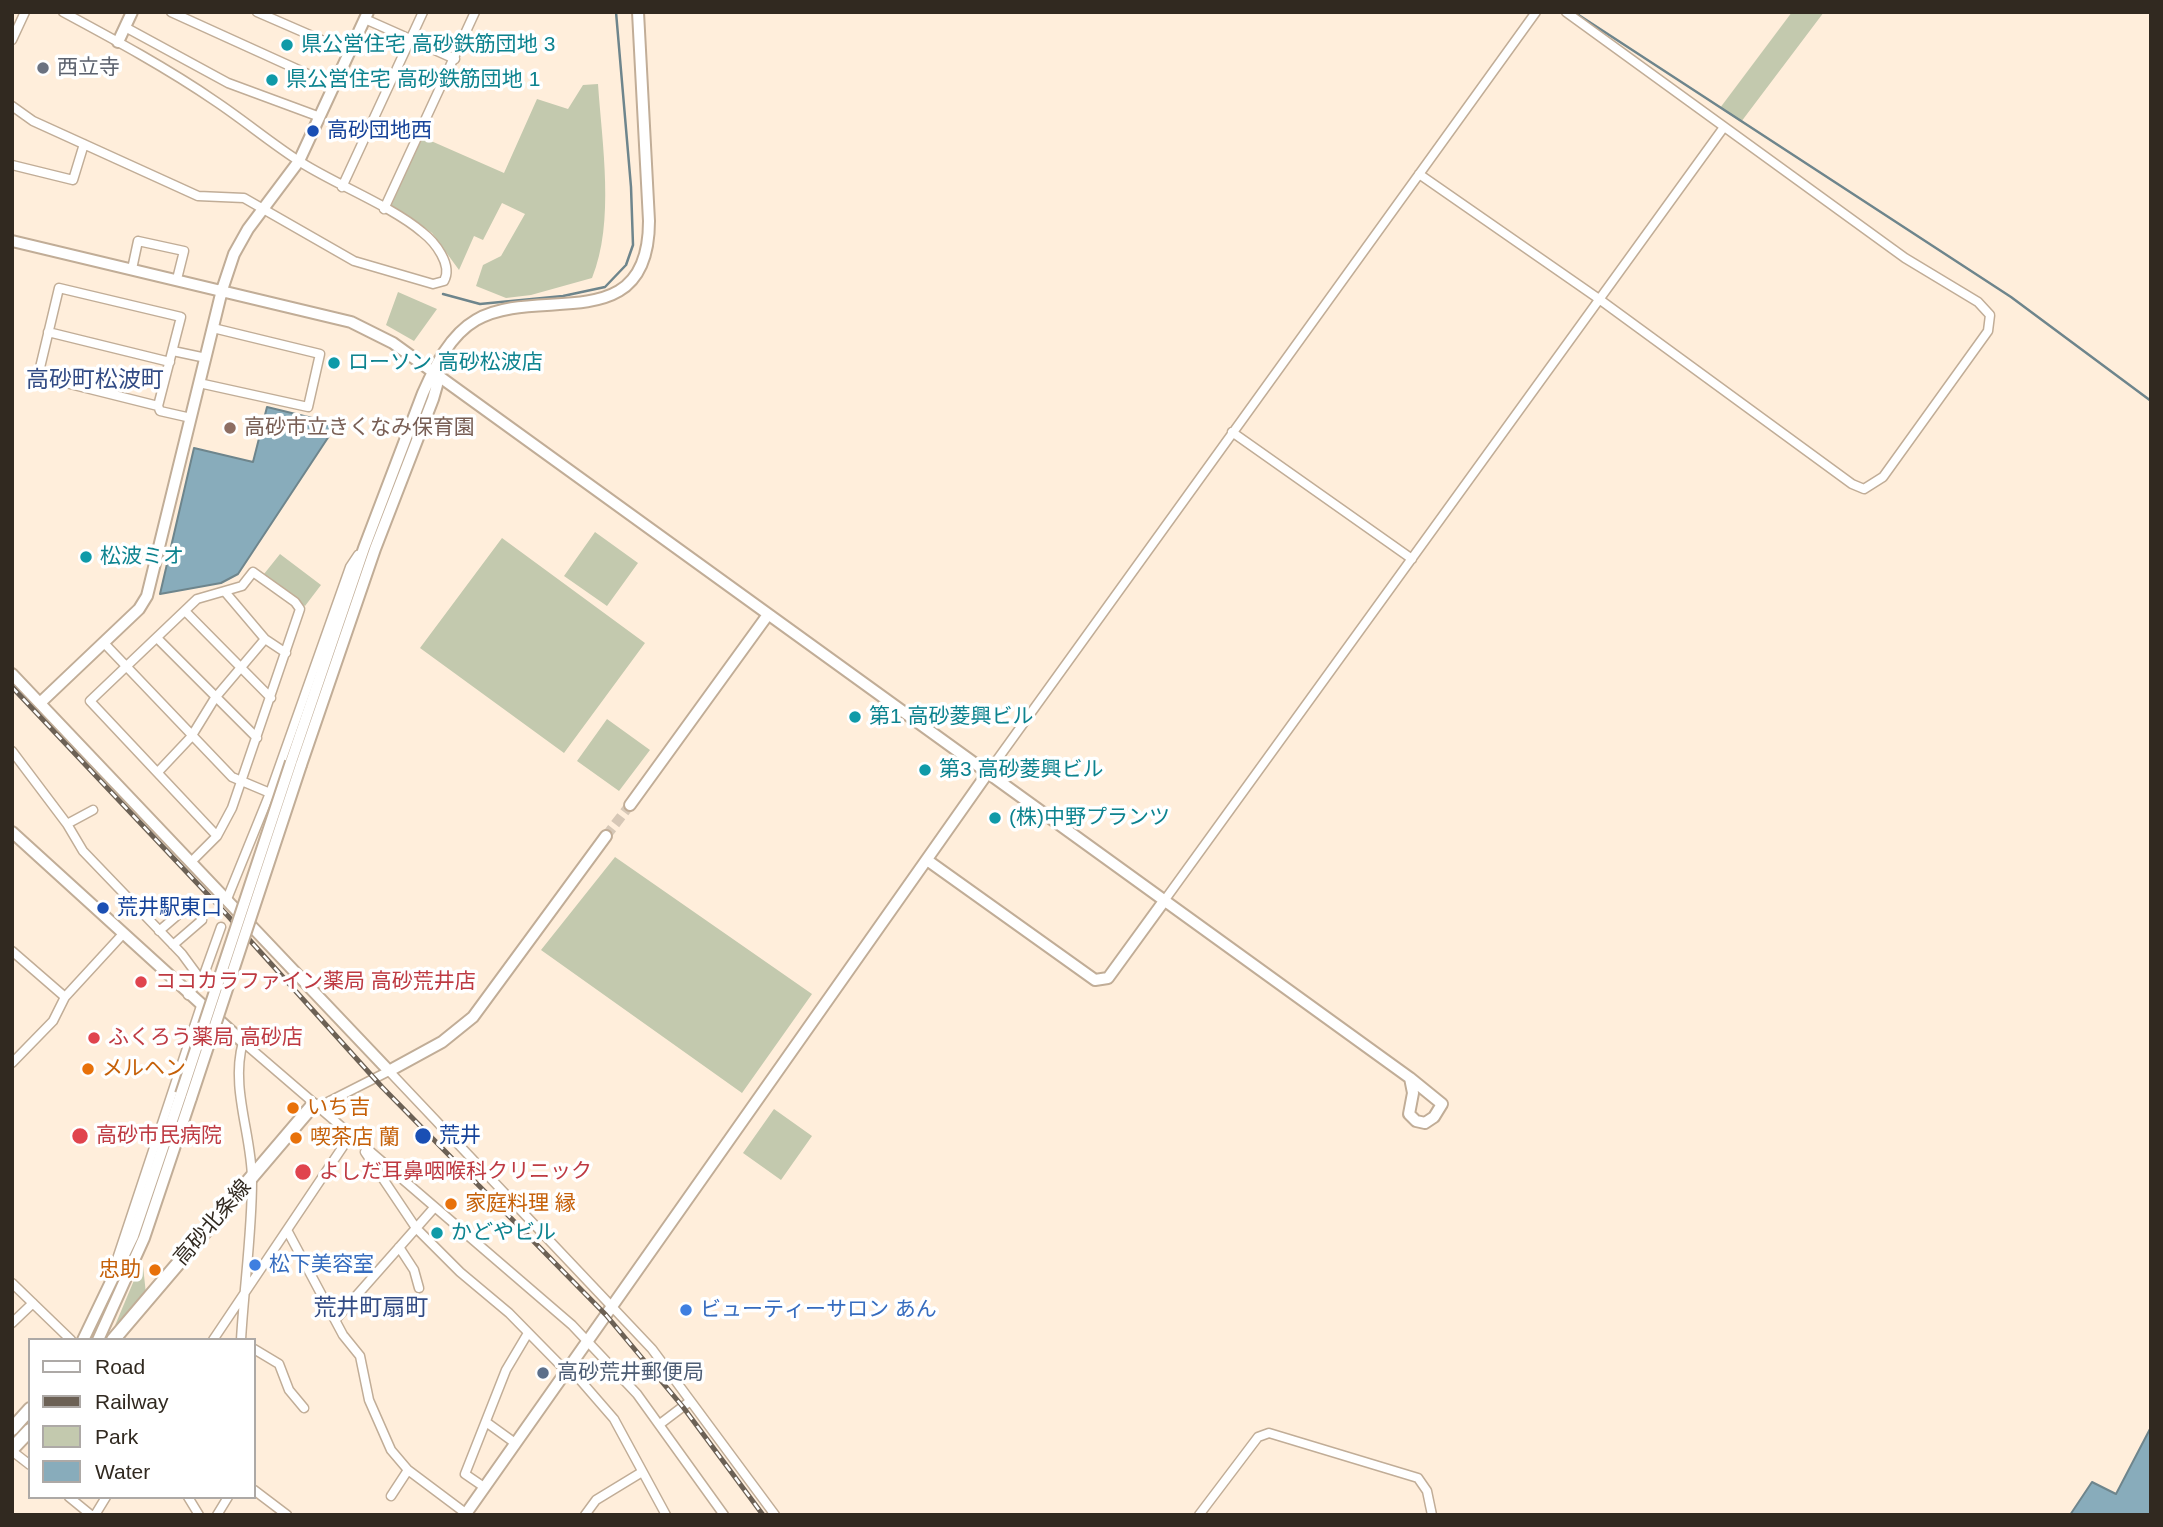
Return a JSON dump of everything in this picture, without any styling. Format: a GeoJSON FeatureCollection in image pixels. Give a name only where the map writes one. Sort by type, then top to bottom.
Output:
{"type":"FeatureCollection","features":[{"type":"Feature","properties":{"kind":"main road","name":"高砂北条線"},"geometry":{"type":"LineString","coordinates":[[115,1338],[313,1105]]}},
{"type":"Feature","properties":{"kind":"main road"},"geometry":{"type":"LineString","coordinates":[[12,1429],[28,1411]]}},
{"type":"Feature","properties":{"kind":"main road"},"geometry":{"type":"LineString","coordinates":[[12,1450],[28,1432]]}},
{"type":"Feature","properties":{"kind":"street"},"geometry":{"type":"LineString","coordinates":[[12,40],[25,12]]}},
{"type":"Feature","properties":{"kind":"street"},"geometry":{"type":"LineString","coordinates":[[12,106],[33,121],[198,196],[244,198],[354,261],[433,284],[444,281],[448,266],[425,234],[299,161],[214,100],[118,41],[63,12]]}},
{"type":"Feature","properties":{"kind":"street"},"geometry":{"type":"LineString","coordinates":[[118,41],[132,12]]}},
{"type":"Feature","properties":{"kind":"street"},"geometry":{"type":"LineString","coordinates":[[171,12],[334,86]]}},
{"type":"Feature","properties":{"kind":"street"},"geometry":{"type":"LineString","coordinates":[[257,12],[349,52]]}},
{"type":"Feature","properties":{"kind":"street"},"geometry":{"type":"LineString","coordinates":[[342,187],[423,12]]}},
{"type":"Feature","properties":{"kind":"street"},"geometry":{"type":"LineString","coordinates":[[384,209],[475,12]]}},
{"type":"Feature","properties":{"kind":"street"},"geometry":{"type":"LineString","coordinates":[[99,1338],[144,1238],[186,1096],[364,548],[433,370],[455,338],[478,318],[493,312],[603,298],[624,287],[640,266],[649,237],[649,221],[638,12]]}},
{"type":"Feature","properties":{"kind":"street"},"geometry":{"type":"LineString","coordinates":[[287,1230],[335,1320],[360,1356],[377,1424],[391,1450],[408,1470],[466,1514],[585,1340],[989,771],[1536,12]]}},
{"type":"Feature","properties":{"kind":"street"},"geometry":{"type":"LineString","coordinates":[[1419,174],[1599,299],[1852,484],[1864,489],[1883,477],[1987,331],[1990,315],[1978,302],[1905,258],[1566,12]]}},
{"type":"Feature","properties":{"kind":"street"},"geometry":{"type":"LineString","coordinates":[[40,703],[139,609],[147,596],[222,290],[234,254],[251,225],[265,210],[299,161],[367,15],[412,40],[455,59]]}},
{"type":"Feature","properties":{"kind":"street"},"geometry":{"type":"LineString","coordinates":[[125,27],[180,54],[228,83],[320,117]]}},
{"type":"Feature","properties":{"kind":"street"},"geometry":{"type":"LineString","coordinates":[[152,62],[160,46]]}},
{"type":"Feature","properties":{"kind":"street"},"geometry":{"type":"LineString","coordinates":[[927,860],[1095,980],[1108,978],[1724,127]]}},
{"type":"Feature","properties":{"kind":"street"},"geometry":{"type":"LineString","coordinates":[[12,164],[73,180],[84,144]]}},
{"type":"Feature","properties":{"kind":"street"},"geometry":{"type":"LineString","coordinates":[[132,269],[138,240],[184,251],[177,279]]}},
{"type":"Feature","properties":{"kind":"street"},"geometry":{"type":"LineString","coordinates":[[12,241],[351,322],[393,344],[433,370],[767,616],[989,771],[1410,1078],[1441,1104],[1434,1117],[1425,1123],[1416,1121],[1409,1114],[1413,1093],[1410,1078]]}},
{"type":"Feature","properties":{"kind":"street"},"geometry":{"type":"LineString","coordinates":[[158,406],[38,376],[59,288],[181,317],[158,406],[160,411],[191,418]]}},
{"type":"Feature","properties":{"kind":"street"},"geometry":{"type":"LineString","coordinates":[[200,383],[308,407],[320,354],[213,328]]}},
{"type":"Feature","properties":{"kind":"street"},"geometry":{"type":"LineString","coordinates":[[48,332],[170,362]]}},
{"type":"Feature","properties":{"kind":"street"},"geometry":{"type":"LineString","coordinates":[[173,351],[205,358]]}},
{"type":"Feature","properties":{"kind":"street"},"geometry":{"type":"LineString","coordinates":[[296,763],[433,399],[437,385],[433,370]]}},
{"type":"Feature","properties":{"kind":"street"},"geometry":{"type":"LineString","coordinates":[[1232,432],[1412,559]]}},
{"type":"Feature","properties":{"kind":"street"},"geometry":{"type":"LineString","coordinates":[[227,898],[270,793],[350,567],[364,548]]}},
{"type":"Feature","properties":{"kind":"street"},"geometry":{"type":"LineString","coordinates":[[191,862],[217,836],[243,784],[300,609],[295,602],[253,572],[242,586],[226,593],[197,599],[90,701],[217,836]]}},
{"type":"Feature","properties":{"kind":"street"},"geometry":{"type":"LineString","coordinates":[[226,593],[265,639],[286,653]]}},
{"type":"Feature","properties":{"kind":"street"},"geometry":{"type":"LineString","coordinates":[[185,611],[271,698]]}},
{"type":"Feature","properties":{"kind":"street"},"geometry":{"type":"LineString","coordinates":[[630,805],[767,616]]}},
{"type":"Feature","properties":{"kind":"street"},"geometry":{"type":"LineString","coordinates":[[157,638],[257,738]]}},
{"type":"Feature","properties":{"kind":"street"},"geometry":{"type":"LineString","coordinates":[[158,772],[191,737],[215,698],[265,639]]}},
{"type":"Feature","properties":{"kind":"street"},"geometry":{"type":"LineString","coordinates":[[104,643],[232,777],[243,784],[270,793]]}},
{"type":"Feature","properties":{"kind":"street"},"geometry":{"type":"LineString","coordinates":[[12,674],[652,1349],[775,1515]]}},
{"type":"Feature","properties":{"kind":"street"},"geometry":{"type":"LineString","coordinates":[[12,751],[67,824],[83,851],[173,945],[196,973],[197,981]]}},
{"type":"Feature","properties":{"kind":"street"},"geometry":{"type":"LineString","coordinates":[[67,824],[92,808],[100,820]]}},
{"type":"Feature","properties":{"kind":"street"},"geometry":{"type":"LineString","coordinates":[[313,1105],[327,1102],[389,1071],[442,1041],[473,1017],[606,836]]}},
{"type":"Feature","properties":{"kind":"street"},"geometry":{"type":"LineString","coordinates":[[14,837],[188,995],[585,1340],[637,1394],[724,1515]]}},
{"type":"Feature","properties":{"kind":"street"},"geometry":{"type":"LineString","coordinates":[[159,931],[187,907]]}},
{"type":"Feature","properties":{"kind":"street"},"geometry":{"type":"LineString","coordinates":[[173,945],[202,920]]}},
{"type":"Feature","properties":{"kind":"street"},"geometry":{"type":"LineString","coordinates":[[188,995],[197,981],[202,980],[221,927]]}},
{"type":"Feature","properties":{"kind":"street"},"geometry":{"type":"LineString","coordinates":[[12,1063],[53,1021],[65,997],[122,936]]}},
{"type":"Feature","properties":{"kind":"street"},"geometry":{"type":"LineString","coordinates":[[12,951],[65,997]]}},
{"type":"Feature","properties":{"kind":"street"},"geometry":{"type":"LineString","coordinates":[[113,1281],[116,1262],[201,1006]]}},
{"type":"Feature","properties":{"kind":"street"},"geometry":{"type":"LineString","coordinates":[[241,1338],[252,1178],[240,1089],[239,1054],[243,1042]]}},
{"type":"Feature","properties":{"kind":"street"},"geometry":{"type":"LineString","coordinates":[[84,1338],[134,1236],[186,1096]]}},
{"type":"Feature","properties":{"kind":"street"},"geometry":{"type":"LineString","coordinates":[[215,1338],[350,1136]]}},
{"type":"Feature","properties":{"kind":"street"},"geometry":{"type":"LineString","coordinates":[[361,1145],[416,1228],[566,1368],[614,1419],[666,1515]]}},
{"type":"Feature","properties":{"kind":"street"},"geometry":{"type":"LineString","coordinates":[[335,1320],[433,1209]]}},
{"type":"Feature","properties":{"kind":"street"},"geometry":{"type":"LineString","coordinates":[[399,1247],[414,1270],[419,1287]]}},
{"type":"Feature","properties":{"kind":"street"},"geometry":{"type":"LineString","coordinates":[[12,1283],[69,1338]]}},
{"type":"Feature","properties":{"kind":"street"},"geometry":{"type":"LineString","coordinates":[[12,1323],[33,1303]]}},
{"type":"Feature","properties":{"kind":"street"},"geometry":{"type":"LineString","coordinates":[[484,1487],[465,1474],[514,1353],[528,1333]]}},
{"type":"Feature","properties":{"kind":"street"},"geometry":{"type":"LineString","coordinates":[[256,1350],[279,1364],[289,1390],[304,1408]]}},
{"type":"Feature","properties":{"kind":"street"},"geometry":{"type":"LineString","coordinates":[[660,1424],[689,1402]]}},
{"type":"Feature","properties":{"kind":"street"},"geometry":{"type":"LineString","coordinates":[[486,1422],[515,1443]]}},
{"type":"Feature","properties":{"kind":"street"},"geometry":{"type":"LineString","coordinates":[[1199,1515],[1258,1437],[1269,1433],[1419,1478],[1427,1491],[1433,1515]]}},
{"type":"Feature","properties":{"kind":"street"},"geometry":{"type":"LineString","coordinates":[[12,1450],[28,1463]]}},
{"type":"Feature","properties":{"kind":"street"},"geometry":{"type":"LineString","coordinates":[[391,1496],[408,1470]]}},
{"type":"Feature","properties":{"kind":"street"},"geometry":{"type":"LineString","coordinates":[[585,1515],[596,1500],[642,1472]]}},
{"type":"Feature","properties":{"kind":"street"},"geometry":{"type":"LineString","coordinates":[[256,1492],[285,1514]]}},
{"type":"Feature","properties":{"kind":"street"},"geometry":{"type":"LineString","coordinates":[[72,1499],[93,1515],[105,1499]]}},
{"type":"Feature","properties":{"kind":"street"},"geometry":{"type":"LineString","coordinates":[[189,1499],[199,1515]]}},
{"type":"Feature","properties":{"kind":"street"},"geometry":{"type":"LineString","coordinates":[[217,1515],[227,1499]]}},
{"type":"Feature","properties":{"kind":"green space"},"geometry":{"type":"Polygon","coordinates":[[[1792,12],[1824,12],[1741,122],[1720,108],[1792,12]]]}},
{"type":"Feature","properties":{"kind":"green space"},"geometry":{"type":"Polygon","coordinates":[[[598,84],[605,208],[599,256],[592,278],[531,295],[506,298],[476,286],[483,265],[501,256],[525,214],[502,203],[483,240],[474,236],[459,270],[432,233],[391,206],[422,137],[504,173],[537,99],[568,109],[583,85],[598,84]]]}},
{"type":"Feature","properties":{"kind":"green space"},"geometry":{"type":"Polygon","coordinates":[[[398,292],[437,309],[414,341],[386,325],[398,292]]]}},
{"type":"Feature","properties":{"kind":"green space"},"geometry":{"type":"Polygon","coordinates":[[[595,532],[638,563],[607,606],[564,576],[595,532]]]}},
{"type":"Feature","properties":{"kind":"green space"},"geometry":{"type":"Polygon","coordinates":[[[502,538],[645,643],[564,753],[420,648],[502,538]]]}},
{"type":"Feature","properties":{"kind":"green space"},"geometry":{"type":"Polygon","coordinates":[[[280,554],[321,585],[305,606],[264,574],[280,554]]]}},
{"type":"Feature","properties":{"kind":"green space"},"geometry":{"type":"Polygon","coordinates":[[[607,719],[650,750],[619,791],[577,761],[607,719]]]}},
{"type":"Feature","properties":{"kind":"green space"},"geometry":{"type":"Polygon","coordinates":[[[615,857],[812,994],[742,1093],[541,950],[615,857]]]}},
{"type":"Feature","properties":{"kind":"green space"},"geometry":{"type":"Polygon","coordinates":[[[774,1109],[812,1136],[781,1180],[743,1153],[774,1109]]]}},
{"type":"Feature","properties":{"kind":"green space"},"geometry":{"type":"Polygon","coordinates":[[[140,1266],[143,1266],[146,1294],[111,1335],[140,1266]]]}},
{"type":"Feature","properties":{"kind":"water"},"geometry":{"type":"Polygon","coordinates":[[[267,407],[337,424],[238,574],[221,583],[160,594],[194,448],[253,462],[267,407]]]}},
{"type":"Feature","properties":{"kind":"water"},"geometry":{"type":"Polygon","coordinates":[[[2151,1427],[2151,1515],[2070,1515],[2092,1482],[2116,1494],[2151,1427]]]}},
{"type":"Feature","properties":{"kind":"waterway"},"geometry":{"type":"LineString","coordinates":[[443,294],[480,304],[563,296],[605,287],[626,265],[633,245],[631,187],[616,12]]}},
{"type":"Feature","properties":{"kind":"waterway"},"geometry":{"type":"LineString","coordinates":[[1574,12],[2011,297],[2151,401]]}},
{"type":"Feature","properties":{"kind":"tunnel"},"geometry":{"type":"LineString","coordinates":[[606,836],[630,805]]}},
{"type":"Feature","properties":{"kind":"railway"},"geometry":{"type":"LineString","coordinates":[[12,687],[228,916],[382,1087],[606,1315],[683,1407],[763,1515]]}},
{"type":"Feature","properties":{"kind":"place","name":"県公営住宅 高砂鉄筋団地 3"},"geometry":{"type":"Point","coordinates":[287,45]}},
{"type":"Feature","properties":{"kind":"place","name":"西立寺"},"geometry":{"type":"Point","coordinates":[43,68]}},
{"type":"Feature","properties":{"kind":"place","name":"県公営住宅 高砂鉄筋団地 1"},"geometry":{"type":"Point","coordinates":[272,80]}},
{"type":"Feature","properties":{"kind":"place","name":"高砂団地西"},"geometry":{"type":"Point","coordinates":[313,131]}},
{"type":"Feature","properties":{"kind":"place","name":"ローソン 高砂松波店"},"geometry":{"type":"Point","coordinates":[334,363]}},
{"type":"Feature","properties":{"kind":"place","name":"高砂市立きくなみ保育園"},"geometry":{"type":"Point","coordinates":[230,428]}},
{"type":"Feature","properties":{"kind":"place","name":"松波ミオ"},"geometry":{"type":"Point","coordinates":[86,557]}},
{"type":"Feature","properties":{"kind":"place","name":"第1 高砂菱興ビル"},"geometry":{"type":"Point","coordinates":[855,717]}},
{"type":"Feature","properties":{"kind":"place","name":"第3 高砂菱興ビル"},"geometry":{"type":"Point","coordinates":[925,770]}},
{"type":"Feature","properties":{"kind":"place","name":"(株)中野プランツ"},"geometry":{"type":"Point","coordinates":[995,818]}},
{"type":"Feature","properties":{"kind":"place","name":"荒井駅東口"},"geometry":{"type":"Point","coordinates":[103,908]}},
{"type":"Feature","properties":{"kind":"place","name":"ココカラファイン薬局 高砂荒井店"},"geometry":{"type":"Point","coordinates":[141,982]}},
{"type":"Feature","properties":{"kind":"place","name":"ふくろう薬局 高砂店"},"geometry":{"type":"Point","coordinates":[94,1038]}},
{"type":"Feature","properties":{"kind":"place","name":"メルヘン"},"geometry":{"type":"Point","coordinates":[88,1069]}},
{"type":"Feature","properties":{"kind":"place","name":"いち吉"},"geometry":{"type":"Point","coordinates":[293,1108]}},
{"type":"Feature","properties":{"kind":"place","name":"高砂市民病院"},"geometry":{"type":"Point","coordinates":[80,1136]}},
{"type":"Feature","properties":{"kind":"place","name":"荒井"},"geometry":{"type":"Point","coordinates":[423,1136]}},
{"type":"Feature","properties":{"kind":"place","name":"喫茶店 蘭"},"geometry":{"type":"Point","coordinates":[296,1138]}},
{"type":"Feature","properties":{"kind":"place","name":"よしだ耳鼻咽喉科クリニック"},"geometry":{"type":"Point","coordinates":[303,1172]}},
{"type":"Feature","properties":{"kind":"place","name":"家庭料理 縁"},"geometry":{"type":"Point","coordinates":[451,1204]}},
{"type":"Feature","properties":{"kind":"place","name":"かどやビル"},"geometry":{"type":"Point","coordinates":[437,1233]}},
{"type":"Feature","properties":{"kind":"place","name":"松下美容室"},"geometry":{"type":"Point","coordinates":[255,1265]}},
{"type":"Feature","properties":{"kind":"place","name":"忠助"},"geometry":{"type":"Point","coordinates":[155,1270]}},
{"type":"Feature","properties":{"kind":"place","name":"ビューティーサロン あん"},"geometry":{"type":"Point","coordinates":[686,1310]}},
{"type":"Feature","properties":{"kind":"place","name":"高砂荒井郵便局"},"geometry":{"type":"Point","coordinates":[543,1373]}},
{"type":"Feature","properties":{"kind":"district","name":"高砂町松波町"},"geometry":{"type":"Point","coordinates":[95,381]}},
{"type":"Feature","properties":{"kind":"district","name":"荒井町扇町"},"geometry":{"type":"Point","coordinates":[371,1309]}}]}
